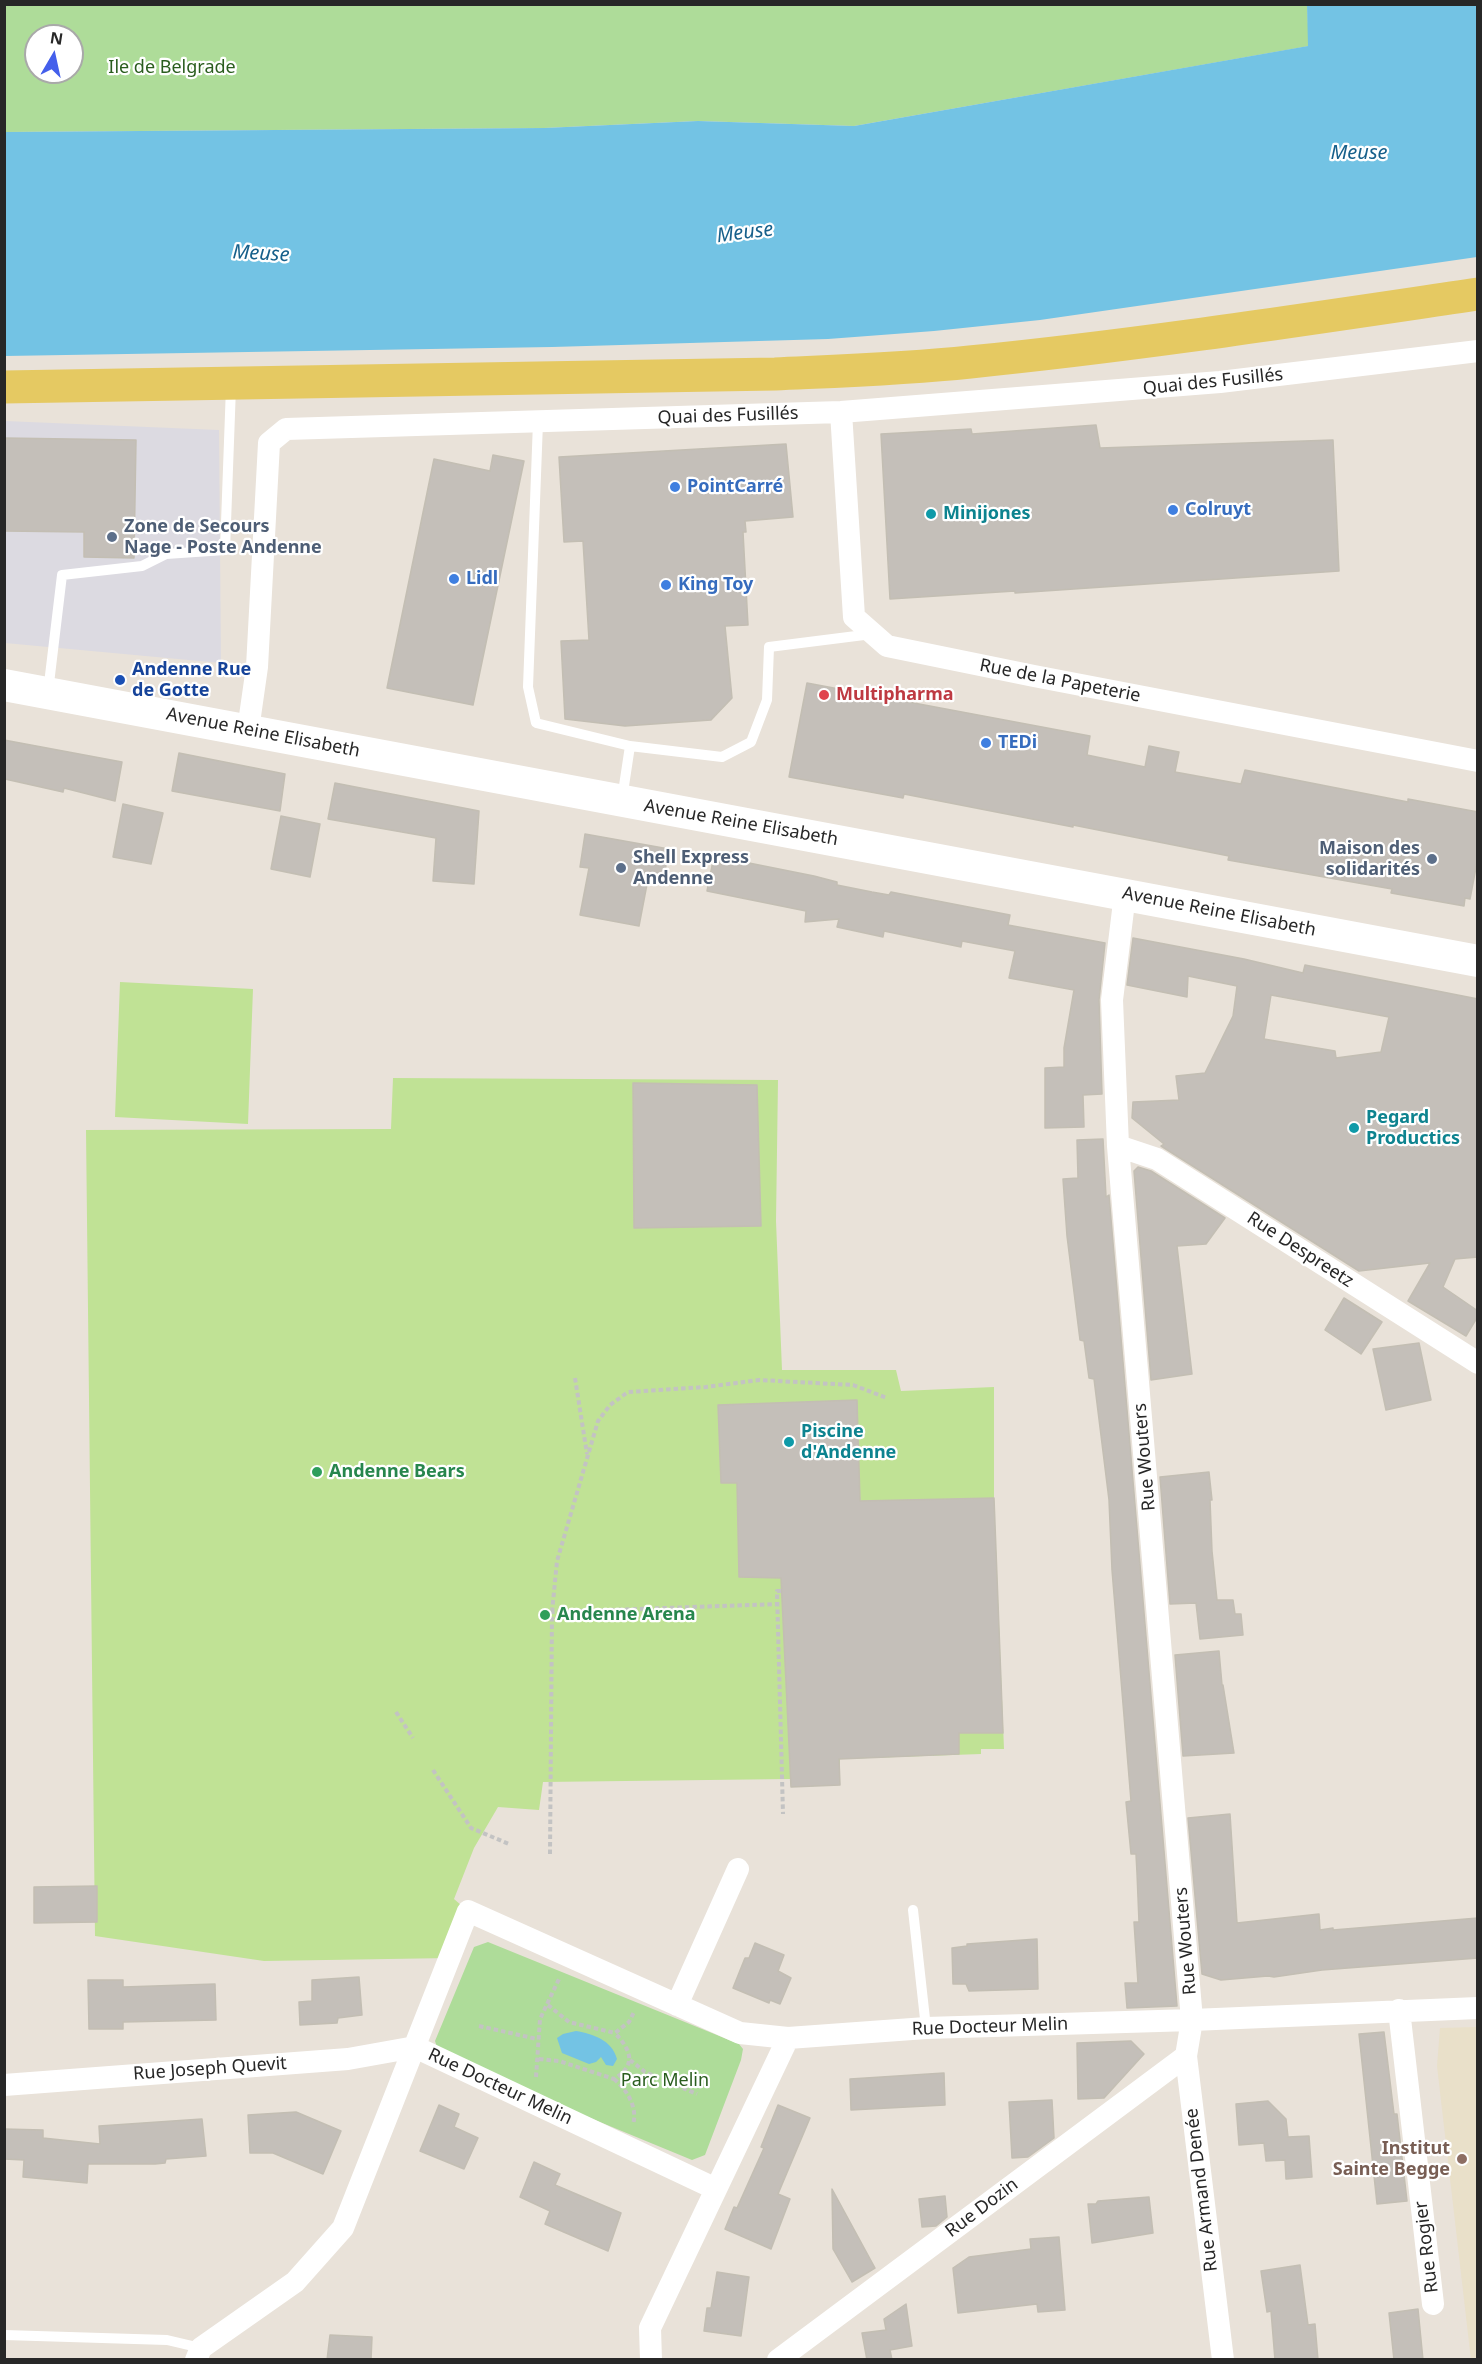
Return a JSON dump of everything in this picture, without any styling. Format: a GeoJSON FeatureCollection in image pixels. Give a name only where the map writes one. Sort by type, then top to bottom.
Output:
{"type":"FeatureCollection","features":[{"type":"Feature","properties":{"kind":"main road"},"geometry":{"type":"LineString","coordinates":[[4,387],[775,374],[892,368],[968,363],[1142,343],[1478,294]]}},
{"type":"Feature","properties":{"kind":"main road","name":"Avenue Reine Elisabeth"},"geometry":{"type":"LineString","coordinates":[[4,685],[1478,961]]}},
{"type":"Feature","properties":{"kind":"street","name":"Quai des Fusillés"},"geometry":{"type":"LineString","coordinates":[[248,730],[257,667],[269,443],[286,429],[841,412],[1220,382],[1478,351]]}},
{"type":"Feature","properties":{"kind":"street","name":"Rue de la Papeterie"},"geometry":{"type":"LineString","coordinates":[[841,412],[854,617],[887,646],[1478,761]]}},
{"type":"Feature","properties":{"kind":"street","name":"Rue Wouters"},"geometry":{"type":"LineString","coordinates":[[1125,894],[1112,999],[1118,1146],[1192,2020]]}},
{"type":"Feature","properties":{"kind":"street","name":"Rue Despreetz"},"geometry":{"type":"LineString","coordinates":[[1118,1146],[1157,1159],[1478,1363]]}},
{"type":"Feature","properties":{"kind":"street"},"geometry":{"type":"LineString","coordinates":[[677,2005],[738,1869]]}},
{"type":"Feature","properties":{"kind":"street","name":"Rue Docteur Melin"},"geometry":{"type":"LineString","coordinates":[[716,2189],[415,2047],[468,1911],[740,2033],[788,2038],[926,2028],[1192,2020]]}},
{"type":"Feature","properties":{"kind":"street"},"geometry":{"type":"LineString","coordinates":[[1192,2020],[1478,2008]]}},
{"type":"Feature","properties":{"kind":"street","name":"Rue Rogier"},"geometry":{"type":"LineString","coordinates":[[1399,2010],[1433,2304]]}},
{"type":"Feature","properties":{"kind":"street","name":"Rue Armand Denée"},"geometry":{"type":"LineString","coordinates":[[1192,2020],[1186,2056],[1222,2360]]}},
{"type":"Feature","properties":{"kind":"street"},"geometry":{"type":"LineString","coordinates":[[651,2360],[650,2328],[788,2038]]}},
{"type":"Feature","properties":{"kind":"street"},"geometry":{"type":"LineString","coordinates":[[198,2354],[295,2282],[343,2228],[415,2047]]}},
{"type":"Feature","properties":{"kind":"street","name":"Rue Joseph Quevit"},"geometry":{"type":"LineString","coordinates":[[4,2085],[348,2059],[415,2047]]}},
{"type":"Feature","properties":{"kind":"street","name":"Rue Dozin"},"geometry":{"type":"LineString","coordinates":[[778,2360],[1186,2056]]}},
{"type":"Feature","properties":{"kind":"lane"},"geometry":{"type":"LineString","coordinates":[[48,692],[62,575],[142,566],[166,554],[225,550],[231,384]]}},
{"type":"Feature","properties":{"kind":"lane"},"geometry":{"type":"LineString","coordinates":[[538,422],[528,687],[536,723],[630,746],[722,757],[751,742],[767,700],[770,647],[874,634]]}},
{"type":"Feature","properties":{"kind":"lane"},"geometry":{"type":"LineString","coordinates":[[621,801],[630,746]]}},
{"type":"Feature","properties":{"kind":"lane"},"geometry":{"type":"LineString","coordinates":[[913,1910],[926,2028]]}},
{"type":"Feature","properties":{"kind":"lane"},"geometry":{"type":"LineString","coordinates":[[4,2336],[167,2340],[198,2354]]}},
{"type":"Feature","properties":{"kind":"path"},"geometry":{"type":"LineString","coordinates":[[575,1378],[588,1458]]}},
{"type":"Feature","properties":{"kind":"path"},"geometry":{"type":"LineString","coordinates":[[550,1854],[552,1612],[557,1561],[598,1422],[609,1405],[628,1392],[759,1380],[853,1385],[887,1398]]}},
{"type":"Feature","properties":{"kind":"path"},"geometry":{"type":"LineString","coordinates":[[782,1591],[777,1591],[777,1604],[783,1814]]}},
{"type":"Feature","properties":{"kind":"path"},"geometry":{"type":"LineString","coordinates":[[552,1612],[777,1604]]}},
{"type":"Feature","properties":{"kind":"path"},"geometry":{"type":"LineString","coordinates":[[396,1712],[412,1738]]}},
{"type":"Feature","properties":{"kind":"path"},"geometry":{"type":"LineString","coordinates":[[433,1770],[471,1828],[509,1844]]}},
{"type":"Feature","properties":{"kind":"path"},"geometry":{"type":"LineString","coordinates":[[527,2100],[536,2077],[539,2059],[537,2039],[540,2019],[569,1956]]}},
{"type":"Feature","properties":{"kind":"path"},"geometry":{"type":"LineString","coordinates":[[615,2033],[629,2022],[644,1990]]}},
{"type":"Feature","properties":{"kind":"path"},"geometry":{"type":"LineString","coordinates":[[548,2004],[569,2022],[615,2033],[626,2044],[630,2060],[645,2072],[697,2094]]}},
{"type":"Feature","properties":{"kind":"path"},"geometry":{"type":"LineString","coordinates":[[479,2026],[537,2039]]}},
{"type":"Feature","properties":{"kind":"path"},"geometry":{"type":"LineString","coordinates":[[539,2059],[559,2061],[614,2079],[626,2089],[635,2119],[625,2146]]}},
{"type":"Feature","properties":{"kind":"path"},"geometry":{"type":"LineString","coordinates":[[614,2079],[624,2073],[630,2060]]}},
{"type":"Feature","properties":{"kind":"shaded area","name":"Zone de Secours Nage - Poste Andenne"},"geometry":{"type":"Polygon","coordinates":[[[5,421],[219,430],[221,663],[5,643],[5,421]]]}},
{"type":"Feature","properties":{"kind":"shaded area","name":"Institut Sainte Begge"},"geometry":{"type":"Polygon","coordinates":[[[1477,2027],[1478,2359],[1471,2360],[1437,2066],[1440,2028],[1477,2027]]]}},
{"type":"Feature","properties":{"kind":"green space","name":"Ile de Belgrade"},"geometry":{"type":"Polygon","coordinates":[[[1307,4],[1309,46],[854,126],[698,121],[544,128],[5,132],[4,5],[1307,4]]]}},
{"type":"Feature","properties":{"kind":"green space"},"geometry":{"type":"Polygon","coordinates":[[[120,982],[253,989],[248,1124],[115,1117],[120,982]]]}},
{"type":"Feature","properties":{"kind":"green space","name":"Andenne Arena"},"geometry":{"type":"Polygon","coordinates":[[[393,1078],[778,1080],[776,1221],[782,1370],[896,1370],[901,1391],[994,1387],[994,1498],[1004,1749],[981,1749],[981,1754],[840,1759],[840,1785],[791,1787],[790,1779],[543,1782],[539,1810],[498,1807],[474,1848],[454,1899],[468,1911],[450,1958],[264,1961],[95,1936],[86,1130],[391,1129],[393,1078]]]}},
{"type":"Feature","properties":{"kind":"green space","name":"Parc Melin"},"geometry":{"type":"Polygon","coordinates":[[[488,1942],[739,2044],[743,2049],[741,2060],[705,2155],[692,2160],[440,2056],[435,2041],[474,1947],[488,1942]]]}},
{"type":"Feature","properties":{"kind":"water","name":"Meuse"},"geometry":{"type":"Polygon","coordinates":[[[1307,5],[1477,5],[1477,257],[1040,320],[828,339],[552,347],[5,356],[5,132],[544,128],[698,121],[854,126],[1308,46],[1307,5]]]}},
{"type":"Feature","properties":{"kind":"water"},"geometry":{"type":"Polygon","coordinates":[[[576,2031],[595,2036],[611,2047],[617,2059],[613,2066],[606,2065],[601,2057],[589,2064],[562,2053],[557,2038],[576,2031]]]}},
{"type":"Feature","properties":{"kind":"building","name":"Colruyt"},"geometry":{"type":"Polygon","coordinates":[[[1096,425],[1100,448],[1333,440],[1339,571],[890,599],[881,434],[971,429],[972,434],[1096,425]]]}},
{"type":"Feature","properties":{"kind":"building"},"geometry":{"type":"Polygon","coordinates":[[[4,438],[136,440],[134,558],[84,557],[84,532],[4,531],[4,438]]]}},
{"type":"Feature","properties":{"kind":"building"},"geometry":{"type":"Polygon","coordinates":[[[786,444],[793,517],[745,521],[746,532],[743,532],[748,625],[725,626],[732,698],[711,720],[625,726],[565,719],[561,641],[589,640],[583,541],[564,542],[559,457],[786,444]]]}},
{"type":"Feature","properties":{"kind":"building","name":"Lidl"},"geometry":{"type":"Polygon","coordinates":[[[493,455],[524,461],[473,705],[387,688],[434,459],[490,471],[493,455]]]}},
{"type":"Feature","properties":{"kind":"building"},"geometry":{"type":"Polygon","coordinates":[[[807,683],[1090,736],[1087,755],[1145,767],[1149,746],[1179,752],[1175,772],[1241,784],[1245,770],[1408,802],[1408,799],[1478,812],[1478,857],[1470,899],[1465,898],[1464,906],[1391,893],[1392,889],[1228,860],[1229,856],[1073,825],[1073,827],[904,794],[903,798],[789,777],[807,683]]]}},
{"type":"Feature","properties":{"kind":"building"},"geometry":{"type":"Polygon","coordinates":[[[4,740],[122,762],[115,801],[64,788],[63,792],[5,779],[4,740]]]}},
{"type":"Feature","properties":{"kind":"building"},"geometry":{"type":"Polygon","coordinates":[[[179,753],[285,774],[280,811],[172,791],[179,753]]]}},
{"type":"Feature","properties":{"kind":"building"},"geometry":{"type":"Polygon","coordinates":[[[335,783],[479,811],[474,884],[433,881],[436,838],[328,819],[335,783]]]}},
{"type":"Feature","properties":{"kind":"building"},"geometry":{"type":"Polygon","coordinates":[[[123,804],[163,813],[151,864],[113,857],[123,804]]]}},
{"type":"Feature","properties":{"kind":"building"},"geometry":{"type":"Polygon","coordinates":[[[281,816],[320,824],[310,877],[271,869],[281,816]]]}},
{"type":"Feature","properties":{"kind":"building"},"geometry":{"type":"Polygon","coordinates":[[[585,834],[669,849],[663,882],[648,879],[639,926],[580,915],[589,868],[580,867],[585,834]]]}},
{"type":"Feature","properties":{"kind":"building"},"geometry":{"type":"Polygon","coordinates":[[[714,856],[814,876],[837,882],[837,885],[872,892],[889,895],[891,892],[1010,915],[1008,925],[1105,943],[1099,1000],[1102,1094],[1083,1095],[1084,1127],[1045,1128],[1045,1068],[1064,1067],[1064,1048],[1074,990],[1009,978],[1015,951],[962,941],[961,947],[884,931],[883,937],[837,927],[839,919],[805,922],[806,911],[707,891],[714,856]]]}},
{"type":"Feature","properties":{"kind":"building","name":"Pegard Productics"},"geometry":{"type":"Polygon","coordinates":[[[1133,938],[1244,959],[1303,973],[1305,965],[1478,999],[1478,1257],[1455,1259],[1443,1287],[1478,1311],[1478,1316],[1466,1336],[1408,1301],[1430,1263],[1359,1271],[1161,1146],[1164,1144],[1132,1118],[1133,1102],[1179,1100],[1176,1076],[1205,1073],[1233,1016],[1237,986],[1188,976],[1187,997],[1127,985],[1133,938]],[[1271,995],[1264,1039],[1335,1051],[1336,1058],[1381,1052],[1389,1017],[1271,995]]]}},
{"type":"Feature","properties":{"kind":"building"},"geometry":{"type":"Polygon","coordinates":[[[633,1083],[757,1085],[761,1226],[634,1228],[633,1083]]]}},
{"type":"Feature","properties":{"kind":"building"},"geometry":{"type":"Polygon","coordinates":[[[1103,1139],[1106,1197],[1109,1195],[1177,2006],[1127,2008],[1125,1983],[1138,1983],[1134,1922],[1139,1922],[1136,1854],[1131,1854],[1126,1802],[1131,1801],[1112,1570],[1109,1500],[1094,1379],[1089,1378],[1084,1341],[1080,1340],[1067,1236],[1063,1179],[1078,1178],[1077,1140],[1103,1139]]]}},
{"type":"Feature","properties":{"kind":"building"},"geometry":{"type":"Polygon","coordinates":[[[1138,1167],[1151,1171],[1225,1218],[1206,1244],[1177,1246],[1192,1374],[1151,1380],[1134,1171],[1138,1167]]]}},
{"type":"Feature","properties":{"kind":"building"},"geometry":{"type":"Polygon","coordinates":[[[1344,1298],[1382,1322],[1361,1354],[1325,1330],[1344,1298]]]}},
{"type":"Feature","properties":{"kind":"building"},"geometry":{"type":"Polygon","coordinates":[[[1419,1343],[1431,1400],[1386,1410],[1373,1349],[1419,1343]]]}},
{"type":"Feature","properties":{"kind":"building","name":"Andenne Arena"},"geometry":{"type":"Polygon","coordinates":[[[857,1400],[860,1501],[994,1498],[1003,1733],[959,1733],[959,1754],[839,1759],[840,1785],[791,1787],[781,1578],[739,1577],[737,1483],[721,1483],[718,1405],[857,1400]]]}},
{"type":"Feature","properties":{"kind":"building"},"geometry":{"type":"Polygon","coordinates":[[[1209,1472],[1212,1500],[1210,1500],[1212,1551],[1217,1600],[1233,1600],[1235,1614],[1241,1614],[1243,1635],[1200,1639],[1196,1603],[1170,1604],[1160,1477],[1209,1472]]]}},
{"type":"Feature","properties":{"kind":"building"},"geometry":{"type":"Polygon","coordinates":[[[1219,1651],[1222,1685],[1234,1753],[1183,1756],[1175,1655],[1219,1651]]]}},
{"type":"Feature","properties":{"kind":"building"},"geometry":{"type":"Polygon","coordinates":[[[1230,1814],[1237,1923],[1319,1914],[1320,1930],[1333,1928],[1333,1930],[1478,1918],[1478,1958],[1322,1970],[1274,1977],[1221,1980],[1202,1974],[1188,1818],[1230,1814]]]}},
{"type":"Feature","properties":{"kind":"building"},"geometry":{"type":"Polygon","coordinates":[[[97,1886],[97,1922],[34,1923],[34,1887],[97,1886]]]}},
{"type":"Feature","properties":{"kind":"building"},"geometry":{"type":"Polygon","coordinates":[[[1037,1939],[1038,1989],[969,1991],[966,1984],[953,1984],[952,1948],[967,1946],[967,1944],[1037,1939]]]}},
{"type":"Feature","properties":{"kind":"building"},"geometry":{"type":"Polygon","coordinates":[[[755,1943],[784,1955],[778,1971],[791,1978],[780,2004],[770,2000],[769,2003],[733,1988],[745,1958],[749,1958],[755,1943]]]}},
{"type":"Feature","properties":{"kind":"building"},"geometry":{"type":"Polygon","coordinates":[[[359,1977],[362,2015],[338,2018],[337,2023],[300,2025],[299,2002],[312,2001],[312,1980],[359,1977]]]}},
{"type":"Feature","properties":{"kind":"building"},"geometry":{"type":"Polygon","coordinates":[[[88,1980],[123,1980],[123,1987],[215,1984],[216,2020],[123,2022],[123,2029],[89,2029],[88,1980]]]}},
{"type":"Feature","properties":{"kind":"building"},"geometry":{"type":"Polygon","coordinates":[[[1384,2032],[1394,2114],[1397,2114],[1407,2201],[1377,2204],[1359,2034],[1384,2032]]]}},
{"type":"Feature","properties":{"kind":"building"},"geometry":{"type":"Polygon","coordinates":[[[1131,2041],[1144,2054],[1104,2098],[1078,2099],[1077,2043],[1131,2041]]]}},
{"type":"Feature","properties":{"kind":"building"},"geometry":{"type":"Polygon","coordinates":[[[944,2073],[945,2105],[851,2110],[850,2079],[944,2073]]]}},
{"type":"Feature","properties":{"kind":"building"},"geometry":{"type":"Polygon","coordinates":[[[1052,2100],[1054,2138],[1028,2157],[1012,2158],[1009,2102],[1052,2100]]]}},
{"type":"Feature","properties":{"kind":"building"},"geometry":{"type":"Polygon","coordinates":[[[1268,2101],[1286,2119],[1288,2137],[1309,2136],[1312,2177],[1286,2179],[1285,2160],[1266,2161],[1264,2143],[1239,2145],[1236,2104],[1268,2101]]]}},
{"type":"Feature","properties":{"kind":"building"},"geometry":{"type":"Polygon","coordinates":[[[439,2105],[459,2114],[454,2127],[478,2138],[464,2169],[420,2151],[439,2105]]]}},
{"type":"Feature","properties":{"kind":"building"},"geometry":{"type":"Polygon","coordinates":[[[778,2105],[810,2118],[778,2194],[790,2199],[771,2249],[725,2229],[764,2148],[761,2147],[778,2105]]]}},
{"type":"Feature","properties":{"kind":"building"},"geometry":{"type":"Polygon","coordinates":[[[296,2112],[341,2131],[323,2174],[273,2153],[250,2153],[248,2115],[296,2112]]]}},
{"type":"Feature","properties":{"kind":"building"},"geometry":{"type":"Polygon","coordinates":[[[202,2119],[206,2156],[166,2159],[165,2163],[155,2164],[88,2164],[87,2183],[23,2177],[24,2160],[4,2159],[4,2129],[43,2130],[43,2138],[100,2144],[99,2126],[202,2119]]]}},
{"type":"Feature","properties":{"kind":"building"},"geometry":{"type":"Polygon","coordinates":[[[534,2162],[560,2174],[555,2185],[621,2213],[608,2251],[545,2224],[550,2211],[520,2197],[534,2162]]]}},
{"type":"Feature","properties":{"kind":"building"},"geometry":{"type":"Polygon","coordinates":[[[832,2189],[875,2268],[852,2282],[833,2249],[832,2189]]]}},
{"type":"Feature","properties":{"kind":"building"},"geometry":{"type":"Polygon","coordinates":[[[945,2196],[947,2217],[936,2226],[922,2227],[919,2199],[945,2196]]]}},
{"type":"Feature","properties":{"kind":"building"},"geometry":{"type":"Polygon","coordinates":[[[1149,2197],[1153,2233],[1092,2243],[1088,2204],[1096,2204],[1098,2201],[1149,2197]]]}},
{"type":"Feature","properties":{"kind":"building"},"geometry":{"type":"Polygon","coordinates":[[[1059,2237],[1065,2310],[1038,2312],[1037,2304],[958,2313],[953,2268],[969,2257],[1031,2249],[1030,2239],[1059,2237]]]}},
{"type":"Feature","properties":{"kind":"building"},"geometry":{"type":"Polygon","coordinates":[[[1300,2265],[1308,2325],[1315,2324],[1318,2360],[1275,2360],[1271,2311],[1267,2312],[1261,2271],[1300,2265]]]}},
{"type":"Feature","properties":{"kind":"building"},"geometry":{"type":"Polygon","coordinates":[[[717,2272],[749,2277],[741,2336],[704,2331],[707,2308],[711,2308],[717,2272]]]}},
{"type":"Feature","properties":{"kind":"building"},"geometry":{"type":"Polygon","coordinates":[[[906,2304],[912,2346],[890,2350],[892,2360],[867,2360],[862,2333],[886,2330],[884,2319],[906,2304]]]}},
{"type":"Feature","properties":{"kind":"building"},"geometry":{"type":"Polygon","coordinates":[[[1418,2309],[1423,2360],[1394,2360],[1389,2313],[1418,2309]]]}},
{"type":"Feature","properties":{"kind":"building"},"geometry":{"type":"Polygon","coordinates":[[[330,2335],[372,2337],[371,2360],[327,2360],[330,2335]]]}},
{"type":"Feature","properties":{"kind":"place","name":"PointCarré"},"geometry":{"type":"Point","coordinates":[675,487]}},
{"type":"Feature","properties":{"kind":"place","name":"Colruyt"},"geometry":{"type":"Point","coordinates":[1173,510]}},
{"type":"Feature","properties":{"kind":"place","name":"Minijones"},"geometry":{"type":"Point","coordinates":[931,514]}},
{"type":"Feature","properties":{"kind":"place","name":"Zone de Secours Nage - Poste Andenne"},"geometry":{"type":"Point","coordinates":[112,537]}},
{"type":"Feature","properties":{"kind":"place","name":"Lidl"},"geometry":{"type":"Point","coordinates":[454,579]}},
{"type":"Feature","properties":{"kind":"place","name":"King Toy"},"geometry":{"type":"Point","coordinates":[666,585]}},
{"type":"Feature","properties":{"kind":"place","name":"Andenne Rue de Gotte"},"geometry":{"type":"Point","coordinates":[120,680]}},
{"type":"Feature","properties":{"kind":"place","name":"Multipharma"},"geometry":{"type":"Point","coordinates":[824,695]}},
{"type":"Feature","properties":{"kind":"place","name":"TEDi"},"geometry":{"type":"Point","coordinates":[986,743]}},
{"type":"Feature","properties":{"kind":"place","name":"Maison des solidarités"},"geometry":{"type":"Point","coordinates":[1432,859]}},
{"type":"Feature","properties":{"kind":"place","name":"Shell Express Andenne"},"geometry":{"type":"Point","coordinates":[621,868]}},
{"type":"Feature","properties":{"kind":"place","name":"Pegard Productics"},"geometry":{"type":"Point","coordinates":[1354,1128]}},
{"type":"Feature","properties":{"kind":"place","name":"Piscine d'Andenne"},"geometry":{"type":"Point","coordinates":[789,1442]}},
{"type":"Feature","properties":{"kind":"place","name":"Andenne Bears"},"geometry":{"type":"Point","coordinates":[317,1472]}},
{"type":"Feature","properties":{"kind":"place","name":"Andenne Arena"},"geometry":{"type":"Point","coordinates":[545,1615]}},
{"type":"Feature","properties":{"kind":"place","name":"Institut Sainte Begge"},"geometry":{"type":"Point","coordinates":[1462,2159]}}]}
